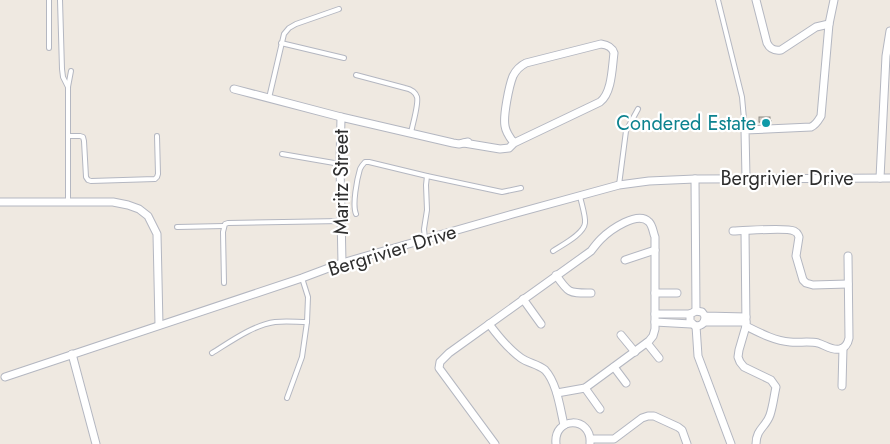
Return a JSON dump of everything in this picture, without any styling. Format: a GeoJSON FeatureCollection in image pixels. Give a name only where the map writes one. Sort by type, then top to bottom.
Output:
{"type":"FeatureCollection","features":[{"type":"Feature","properties":{"kind":"street"},"geometry":{"type":"LineString","coordinates":[[756,0],[767,43],[774,50],[781,50],[816,27],[829,24]]}},
{"type":"Feature","properties":{"kind":"street"},"geometry":{"type":"LineString","coordinates":[[746,178],[744,130],[812,127],[816,125],[821,116],[829,24],[834,0]]}},
{"type":"Feature","properties":{"kind":"street"},"geometry":{"type":"LineString","coordinates":[[880,178],[886,56],[890,31]]}},
{"type":"Feature","properties":{"kind":"street"},"geometry":{"type":"LineString","coordinates":[[464,143],[500,149],[509,148],[514,143],[600,102],[604,99],[608,90],[613,50],[601,44],[520,66],[513,76],[505,112],[506,133],[514,143]]}},
{"type":"Feature","properties":{"kind":"street"},"geometry":{"type":"LineString","coordinates":[[234,89],[341,117]]}},
{"type":"Feature","properties":{"kind":"street","name":"Maritz Street"},"geometry":{"type":"LineString","coordinates":[[342,263],[341,117],[453,143],[464,143],[474,140]]}},
{"type":"Feature","properties":{"kind":"street","name":"Bergrivier Drive"},"geometry":{"type":"LineString","coordinates":[[5,376],[302,278],[342,263],[619,185],[649,181],[695,179],[890,178]]}},
{"type":"Feature","properties":{"kind":"street"},"geometry":{"type":"LineString","coordinates":[[695,179],[693,312],[689,319],[694,325],[698,356],[731,444]]}},
{"type":"Feature","properties":{"kind":"street"},"geometry":{"type":"LineString","coordinates":[[0,202],[113,202],[128,204],[139,209],[148,216],[157,234],[159,325]]}},
{"type":"Feature","properties":{"kind":"street"},"geometry":{"type":"LineString","coordinates":[[495,444],[440,368],[439,365],[442,360],[449,353],[591,251],[602,238],[620,225],[635,218],[649,222],[655,237],[655,318],[653,336],[647,343],[585,388],[557,393]]}},
{"type":"Feature","properties":{"kind":"street"},"geometry":{"type":"LineString","coordinates":[[733,231],[786,229],[796,231],[799,237],[796,256],[803,280],[813,285],[848,284]]}},
{"type":"Feature","properties":{"kind":"street"},"geometry":{"type":"LineString","coordinates":[[745,231],[746,322],[738,356],[744,367],[771,380],[776,387],[768,419],[758,432],[756,444]]}},
{"type":"Feature","properties":{"kind":"street"},"geometry":{"type":"LineString","coordinates":[[625,260],[655,250]]}},
{"type":"Feature","properties":{"kind":"street"},"geometry":{"type":"LineString","coordinates":[[704,319],[746,322],[769,336],[780,340],[818,343],[838,350],[843,348],[849,338],[848,256]]}},
{"type":"Feature","properties":{"kind":"street"},"geometry":{"type":"LineString","coordinates":[[556,275],[568,291],[591,293]]}},
{"type":"Feature","properties":{"kind":"street"},"geometry":{"type":"LineString","coordinates":[[655,293],[677,293]]}},
{"type":"Feature","properties":{"kind":"street"},"geometry":{"type":"LineString","coordinates":[[523,299],[541,324]]}},
{"type":"Feature","properties":{"kind":"street"},"geometry":{"type":"LineString","coordinates":[[702,312],[704,319],[700,326],[655,318],[702,312]]}},
{"type":"Feature","properties":{"kind":"street"},"geometry":{"type":"LineString","coordinates":[[489,324],[502,341],[521,358],[539,366],[545,371],[557,393],[564,425]]}},
{"type":"Feature","properties":{"kind":"street"},"geometry":{"type":"LineString","coordinates":[[621,335],[635,352]]}},
{"type":"Feature","properties":{"kind":"street"},"geometry":{"type":"LineString","coordinates":[[647,343],[660,358]]}},
{"type":"Feature","properties":{"kind":"street"},"geometry":{"type":"LineString","coordinates":[[842,386],[843,348]]}},
{"type":"Feature","properties":{"kind":"street"},"geometry":{"type":"LineString","coordinates":[[72,354],[96,444]]}},
{"type":"Feature","properties":{"kind":"street"},"geometry":{"type":"LineString","coordinates":[[614,367],[626,383]]}},
{"type":"Feature","properties":{"kind":"street"},"geometry":{"type":"LineString","coordinates":[[585,388],[600,409]]}},
{"type":"Feature","properties":{"kind":"street"},"geometry":{"type":"LineString","coordinates":[[556,444],[555,439],[560,428],[570,423],[576,422],[586,428],[589,432],[590,442],[614,439],[642,418],[648,416],[654,416],[678,427],[682,430],[687,444]]}},
{"type":"Feature","properties":{"kind":"lane"},"geometry":{"type":"LineString","coordinates":[[49,48],[50,0]]}},
{"type":"Feature","properties":{"kind":"lane"},"geometry":{"type":"LineString","coordinates":[[60,0],[62,69],[63,77],[68,87]]}},
{"type":"Feature","properties":{"kind":"lane"},"geometry":{"type":"LineString","coordinates":[[718,0],[742,97],[744,130]]}},
{"type":"Feature","properties":{"kind":"lane"},"geometry":{"type":"LineString","coordinates":[[269,98],[284,34],[296,24],[339,9]]}},
{"type":"Feature","properties":{"kind":"lane"},"geometry":{"type":"LineString","coordinates":[[281,44],[344,58]]}},
{"type":"Feature","properties":{"kind":"lane"},"geometry":{"type":"LineString","coordinates":[[68,202],[68,87],[71,71]]}},
{"type":"Feature","properties":{"kind":"lane"},"geometry":{"type":"LineString","coordinates":[[356,75],[412,90],[415,93],[417,101],[410,133]]}},
{"type":"Feature","properties":{"kind":"lane"},"geometry":{"type":"LineString","coordinates":[[619,185],[626,131],[638,109]]}},
{"type":"Feature","properties":{"kind":"lane"},"geometry":{"type":"LineString","coordinates":[[68,136],[83,137],[86,177],[92,181],[155,180],[158,174],[157,136]]}},
{"type":"Feature","properties":{"kind":"lane"},"geometry":{"type":"LineString","coordinates":[[282,154],[340,164]]}},
{"type":"Feature","properties":{"kind":"lane"},"geometry":{"type":"LineString","coordinates":[[356,214],[354,203],[359,172],[360,167],[365,162],[502,192],[521,188]]}},
{"type":"Feature","properties":{"kind":"lane"},"geometry":{"type":"LineString","coordinates":[[425,239],[427,176]]}},
{"type":"Feature","properties":{"kind":"lane"},"geometry":{"type":"LineString","coordinates":[[553,251],[578,235],[584,227],[585,223],[580,196]]}},
{"type":"Feature","properties":{"kind":"lane"},"geometry":{"type":"LineString","coordinates":[[176,227],[224,226],[228,223],[341,221]]}},
{"type":"Feature","properties":{"kind":"lane"},"geometry":{"type":"LineString","coordinates":[[224,226],[224,283]]}},
{"type":"Feature","properties":{"kind":"lane"},"geometry":{"type":"LineString","coordinates":[[287,398],[302,357],[307,322],[308,297],[302,278]]}},
{"type":"Feature","properties":{"kind":"lane"},"geometry":{"type":"LineString","coordinates":[[212,353],[241,335],[261,326],[275,322],[307,322]]}},
{"type":"Feature","properties":{"kind":"building"},"geometry":{"type":"Polygon","coordinates":[[[759,117],[770,117],[770,122],[759,122],[759,117]]]}},
{"type":"Feature","properties":{"kind":"place","name":"Condered Estate"},"geometry":{"type":"Point","coordinates":[766,123]}}]}
